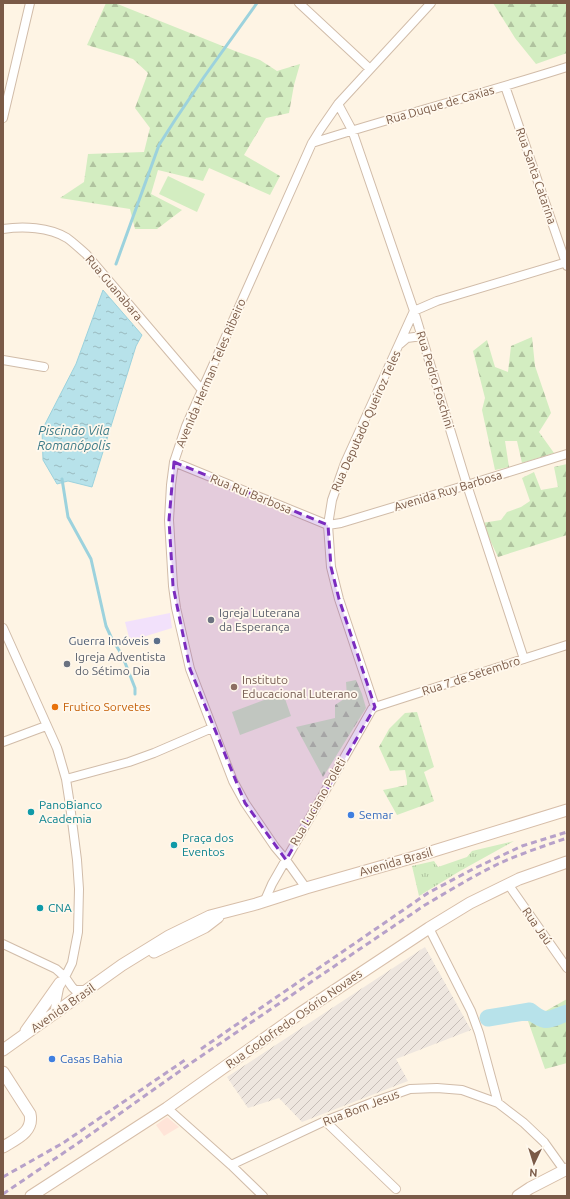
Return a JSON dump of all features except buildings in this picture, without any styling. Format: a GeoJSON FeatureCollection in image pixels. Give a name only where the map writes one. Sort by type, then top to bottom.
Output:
{"type":"FeatureCollection","features":[{"type":"Feature","properties":{"kind":"main road","name":"Avenida Brasil"},"geometry":{"type":"LineString","coordinates":[[3,1051],[122,965],[205,928],[224,913],[567,810]]}},
{"type":"Feature","properties":{"kind":"main road","name":"Rua Godofredo Osório Novaes"},"geometry":{"type":"LineString","coordinates":[[31,1196],[168,1108],[299,1014],[429,928],[470,903],[508,884],[567,862]]}},
{"type":"Feature","properties":{"kind":"main road"},"geometry":{"type":"LineString","coordinates":[[21,1037],[63,980]]}},
{"type":"Feature","properties":{"kind":"main road"},"geometry":{"type":"LineString","coordinates":[[3,1072],[30,1114],[31,1120],[28,1129],[3,1147]]}},
{"type":"Feature","properties":{"kind":"main road"},"geometry":{"type":"LineString","coordinates":[[518,1196],[530,1188],[566,1170]]}},
{"type":"Feature","properties":{"kind":"street"},"geometry":{"type":"LineString","coordinates":[[3,118],[30,3]]}},
{"type":"Feature","properties":{"kind":"street"},"geometry":{"type":"LineString","coordinates":[[299,3],[370,69]]}},
{"type":"Feature","properties":{"kind":"street","name":"Avenida Herman Teles Ribeiro"},"geometry":{"type":"LineString","coordinates":[[306,888],[275,847],[245,803],[233,781],[190,669],[176,608],[173,586],[169,520],[174,462],[186,426],[312,143],[338,104],[427,4]]}},
{"type":"Feature","properties":{"kind":"street","name":"Rua Duque de Caxias"},"geometry":{"type":"LineString","coordinates":[[312,143],[567,67]]}},
{"type":"Feature","properties":{"kind":"street","name":"Rua Santa Catarina"},"geometry":{"type":"LineString","coordinates":[[505,86],[567,264]]}},
{"type":"Feature","properties":{"kind":"street","name":"Rua Pedro Foschini"},"geometry":{"type":"LineString","coordinates":[[338,104],[352,130],[414,310],[467,485],[524,659]]}},
{"type":"Feature","properties":{"kind":"street","name":"Rua Guanabara"},"geometry":{"type":"LineString","coordinates":[[3,229],[29,228],[52,231],[66,237],[75,244],[86,254],[202,390]]}},
{"type":"Feature","properties":{"kind":"street"},"geometry":{"type":"LineString","coordinates":[[414,310],[437,301],[567,264]]}},
{"type":"Feature","properties":{"kind":"street","name":"Rua Deputado Queiroz Teles"},"geometry":{"type":"LineString","coordinates":[[375,707],[339,600],[331,567],[328,526],[332,500],[345,463],[400,344],[414,310]]}},
{"type":"Feature","properties":{"kind":"street","name":"Rua Deputado Queiroz Teles"},"geometry":{"type":"LineString","coordinates":[[400,344],[407,338],[422,336]]}},
{"type":"Feature","properties":{"kind":"street"},"geometry":{"type":"LineString","coordinates":[[3,360],[44,367]]}},
{"type":"Feature","properties":{"kind":"street","name":"Avenida Ruy Barbosa"},"geometry":{"type":"LineString","coordinates":[[328,526],[567,454]]}},
{"type":"Feature","properties":{"kind":"street","name":"Rua Rui Barbosa"},"geometry":{"type":"LineString","coordinates":[[174,462],[328,526]]}},
{"type":"Feature","properties":{"kind":"street"},"geometry":{"type":"LineString","coordinates":[[3,628],[57,748],[66,779],[70,805],[79,888],[78,932],[72,963],[63,980],[54,1014]]}},
{"type":"Feature","properties":{"kind":"street","name":"Rua 7 de Setembro"},"geometry":{"type":"LineString","coordinates":[[375,707],[567,646]]}},
{"type":"Feature","properties":{"kind":"street","name":"Rua Luciano Poleti"},"geometry":{"type":"LineString","coordinates":[[266,900],[272,884],[369,713],[375,707]]}},
{"type":"Feature","properties":{"kind":"street"},"geometry":{"type":"LineString","coordinates":[[3,742],[46,726]]}},
{"type":"Feature","properties":{"kind":"street"},"geometry":{"type":"LineString","coordinates":[[66,779],[129,762],[212,728]]}},
{"type":"Feature","properties":{"kind":"street","name":"Rua Jaú"},"geometry":{"type":"LineString","coordinates":[[508,884],[567,968]]}},
{"type":"Feature","properties":{"kind":"street"},"geometry":{"type":"LineString","coordinates":[[429,928],[471,1011],[479,1033],[498,1103]]}},
{"type":"Feature","properties":{"kind":"street"},"geometry":{"type":"LineString","coordinates":[[3,944],[56,969],[63,980],[75,990],[87,990]]}},
{"type":"Feature","properties":{"kind":"street","name":"Rua Bom Jesus"},"geometry":{"type":"LineString","coordinates":[[231,1165],[325,1121],[376,1101],[410,1090],[437,1088],[462,1090],[498,1103],[524,1123],[544,1142],[566,1170]]}},
{"type":"Feature","properties":{"kind":"street"},"geometry":{"type":"LineString","coordinates":[[168,1108],[263,1196]]}},
{"type":"Feature","properties":{"kind":"street"},"geometry":{"type":"LineString","coordinates":[[325,1121],[396,1189]]}},
{"type":"Feature","properties":{"kind":"highlighted area"},"geometry":{"type":"Polygon","coordinates":[[[174,462],[328,525],[331,567],[339,599],[375,707],[286,860],[245,803],[190,669],[173,586],[169,520],[174,462]]]}},
{"type":"Feature","properties":{"kind":"shaded area"},"geometry":{"type":"Polygon","coordinates":[[[170,613],[172,628],[130,641],[125,622],[170,613]]]}},
{"type":"Feature","properties":{"kind":"shaded area"},"geometry":{"type":"Polygon","coordinates":[[[425,947],[471,1030],[396,1059],[408,1081],[302,1122],[279,1098],[248,1108],[227,1077],[425,947]]]}},
{"type":"Feature","properties":{"kind":"shaded area"},"geometry":{"type":"Polygon","coordinates":[[[167,1117],[179,1127],[164,1136],[156,1125],[167,1117]]]}},
{"type":"Feature","properties":{"kind":"green space"},"geometry":{"type":"Polygon","coordinates":[[[106,3],[115,3],[260,60],[277,71],[300,64],[294,85],[289,113],[266,118],[244,155],[280,176],[270,195],[209,168],[203,181],[158,170],[151,194],[182,210],[157,229],[135,229],[130,209],[60,198],[84,182],[88,154],[144,152],[150,128],[135,108],[148,73],[133,59],[87,45],[106,3]]]}},
{"type":"Feature","properties":{"kind":"green space"},"geometry":{"type":"Polygon","coordinates":[[[493,3],[567,3],[567,53],[536,64],[515,38],[493,3]]]}},
{"type":"Feature","properties":{"kind":"green space"},"geometry":{"type":"Polygon","coordinates":[[[168,176],[205,194],[197,212],[159,194],[168,176]]]}},
{"type":"Feature","properties":{"kind":"green space"},"geometry":{"type":"Polygon","coordinates":[[[532,337],[535,366],[551,413],[539,432],[554,453],[522,463],[517,441],[505,441],[509,467],[495,470],[482,410],[485,398],[473,351],[487,340],[495,367],[508,372],[511,346],[532,337]]]}},
{"type":"Feature","properties":{"kind":"green space"},"geometry":{"type":"Polygon","coordinates":[[[567,464],[567,535],[498,557],[482,523],[501,520],[507,512],[521,507],[530,501],[522,478],[534,472],[541,490],[558,487],[554,467],[567,464]]]}},
{"type":"Feature","properties":{"kind":"green space"},"geometry":{"type":"Polygon","coordinates":[[[356,680],[366,708],[323,777],[296,727],[335,718],[335,705],[347,697],[346,682],[356,680]]]}},
{"type":"Feature","properties":{"kind":"green space"},"geometry":{"type":"Polygon","coordinates":[[[283,693],[291,716],[240,735],[232,712],[283,693]]]}},
{"type":"Feature","properties":{"kind":"green space"},"geometry":{"type":"Polygon","coordinates":[[[417,712],[434,767],[424,772],[434,801],[397,815],[383,790],[407,785],[405,770],[390,771],[379,747],[389,729],[405,713],[417,712]]]}},
{"type":"Feature","properties":{"kind":"green space"},"geometry":{"type":"Polygon","coordinates":[[[514,841],[419,896],[412,866],[434,861],[438,867],[467,857],[472,851],[514,841]]]}},
{"type":"Feature","properties":{"kind":"green space"},"geometry":{"type":"Polygon","coordinates":[[[567,999],[567,1063],[545,1069],[528,1021],[567,999]]]}},
{"type":"Feature","properties":{"kind":"water","name":"Piscinão Vila Romanópolis"},"geometry":{"type":"Polygon","coordinates":[[[103,290],[142,335],[136,346],[92,487],[68,481],[57,484],[43,460],[42,430],[76,364],[103,290]]]}},
{"type":"Feature","properties":{"kind":"waterway"},"geometry":{"type":"LineString","coordinates":[[116,264],[159,145],[204,77],[257,3]]}},
{"type":"Feature","properties":{"kind":"waterway"},"geometry":{"type":"LineString","coordinates":[[62,479],[68,517],[91,559],[106,626],[122,655],[135,688],[135,694]]}},
{"type":"Feature","properties":{"kind":"waterway"},"geometry":{"type":"LineString","coordinates":[[488,1018],[530,1011],[540,1018],[548,1020],[567,1013]]}},
{"type":"Feature","properties":{"kind":"railway"},"geometry":{"type":"LineString","coordinates":[[201,1049],[428,893],[473,869],[522,846],[567,832]]}},
{"type":"Feature","properties":{"kind":"railway"},"geometry":{"type":"LineString","coordinates":[[3,1194],[194,1061],[425,905],[498,864],[523,853],[567,838]]}},
{"type":"Feature","properties":{"kind":"railway"},"geometry":{"type":"LineString","coordinates":[[3,1177],[63,1143],[185,1060]]}},
{"type":"Feature","properties":{"kind":"place","name":"Igreja Luterana da Esperança"},"geometry":{"type":"Point","coordinates":[211,620]}},
{"type":"Feature","properties":{"kind":"place","name":"Guerra Imóveis"},"geometry":{"type":"Point","coordinates":[157,641]}},
{"type":"Feature","properties":{"kind":"place","name":"Igreja Adventista do Sétimo Dia"},"geometry":{"type":"Point","coordinates":[67,664]}},
{"type":"Feature","properties":{"kind":"place","name":"Instituto Educacional Luterano"},"geometry":{"type":"Point","coordinates":[234,687]}},
{"type":"Feature","properties":{"kind":"place","name":"Frutico Sorvetes"},"geometry":{"type":"Point","coordinates":[55,707]}},
{"type":"Feature","properties":{"kind":"place","name":"PanoBianco Academia"},"geometry":{"type":"Point","coordinates":[31,812]}},
{"type":"Feature","properties":{"kind":"place","name":"Semar"},"geometry":{"type":"Point","coordinates":[351,815]}},
{"type":"Feature","properties":{"kind":"place","name":"Praça dos Eventos"},"geometry":{"type":"Point","coordinates":[174,845]}},
{"type":"Feature","properties":{"kind":"place","name":"CNA"},"geometry":{"type":"Point","coordinates":[40,908]}},
{"type":"Feature","properties":{"kind":"place","name":"Casas Bahia"},"geometry":{"type":"Point","coordinates":[52,1059]}}]}
